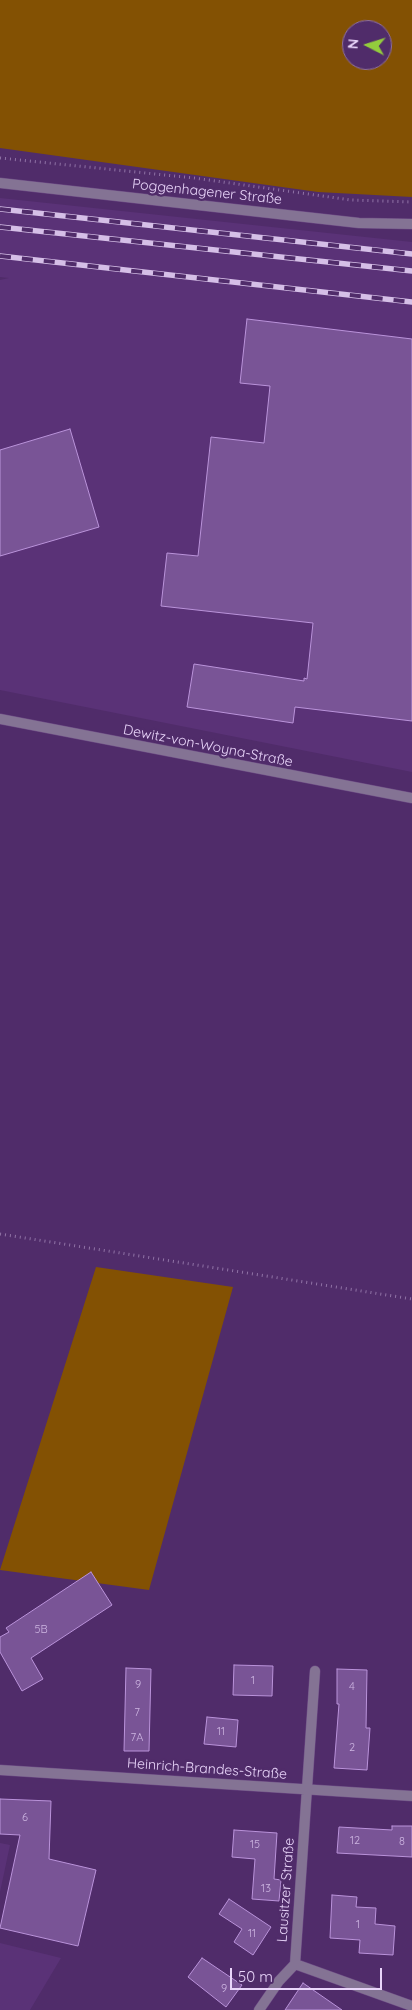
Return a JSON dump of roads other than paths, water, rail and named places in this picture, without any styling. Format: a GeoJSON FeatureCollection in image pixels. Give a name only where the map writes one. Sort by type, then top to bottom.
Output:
{"type":"FeatureCollection","features":[{"type":"Feature","properties":{"kind":"street","name":"Poggenhagener Straße"},"geometry":{"type":"LineString","coordinates":[[0,183],[359,223],[412,224]]}},
{"type":"Feature","properties":{"kind":"street","name":"Dewitz-von-Woyna-Straße"},"geometry":{"type":"LineString","coordinates":[[0,719],[412,798]]}},
{"type":"Feature","properties":{"kind":"street","name":"Lausitzer Straße"},"geometry":{"type":"LineString","coordinates":[[296,1964],[315,1672]]}},
{"type":"Feature","properties":{"kind":"street","name":"Heinrich-Brandes-Straße"},"geometry":{"type":"LineString","coordinates":[[0,1770],[412,1796]]}},
{"type":"Feature","properties":{"kind":"street"},"geometry":{"type":"LineString","coordinates":[[259,2010],[279,1981],[296,1964],[412,2006]]}},
{"type":"Feature","properties":{"kind":"railway"},"geometry":{"type":"LineString","coordinates":[[0,209],[412,254]]}},
{"type":"Feature","properties":{"kind":"railway"},"geometry":{"type":"LineString","coordinates":[[0,227],[412,271]]}},
{"type":"Feature","properties":{"kind":"railway"},"geometry":{"type":"LineString","coordinates":[[0,256],[412,302]]}}]}
